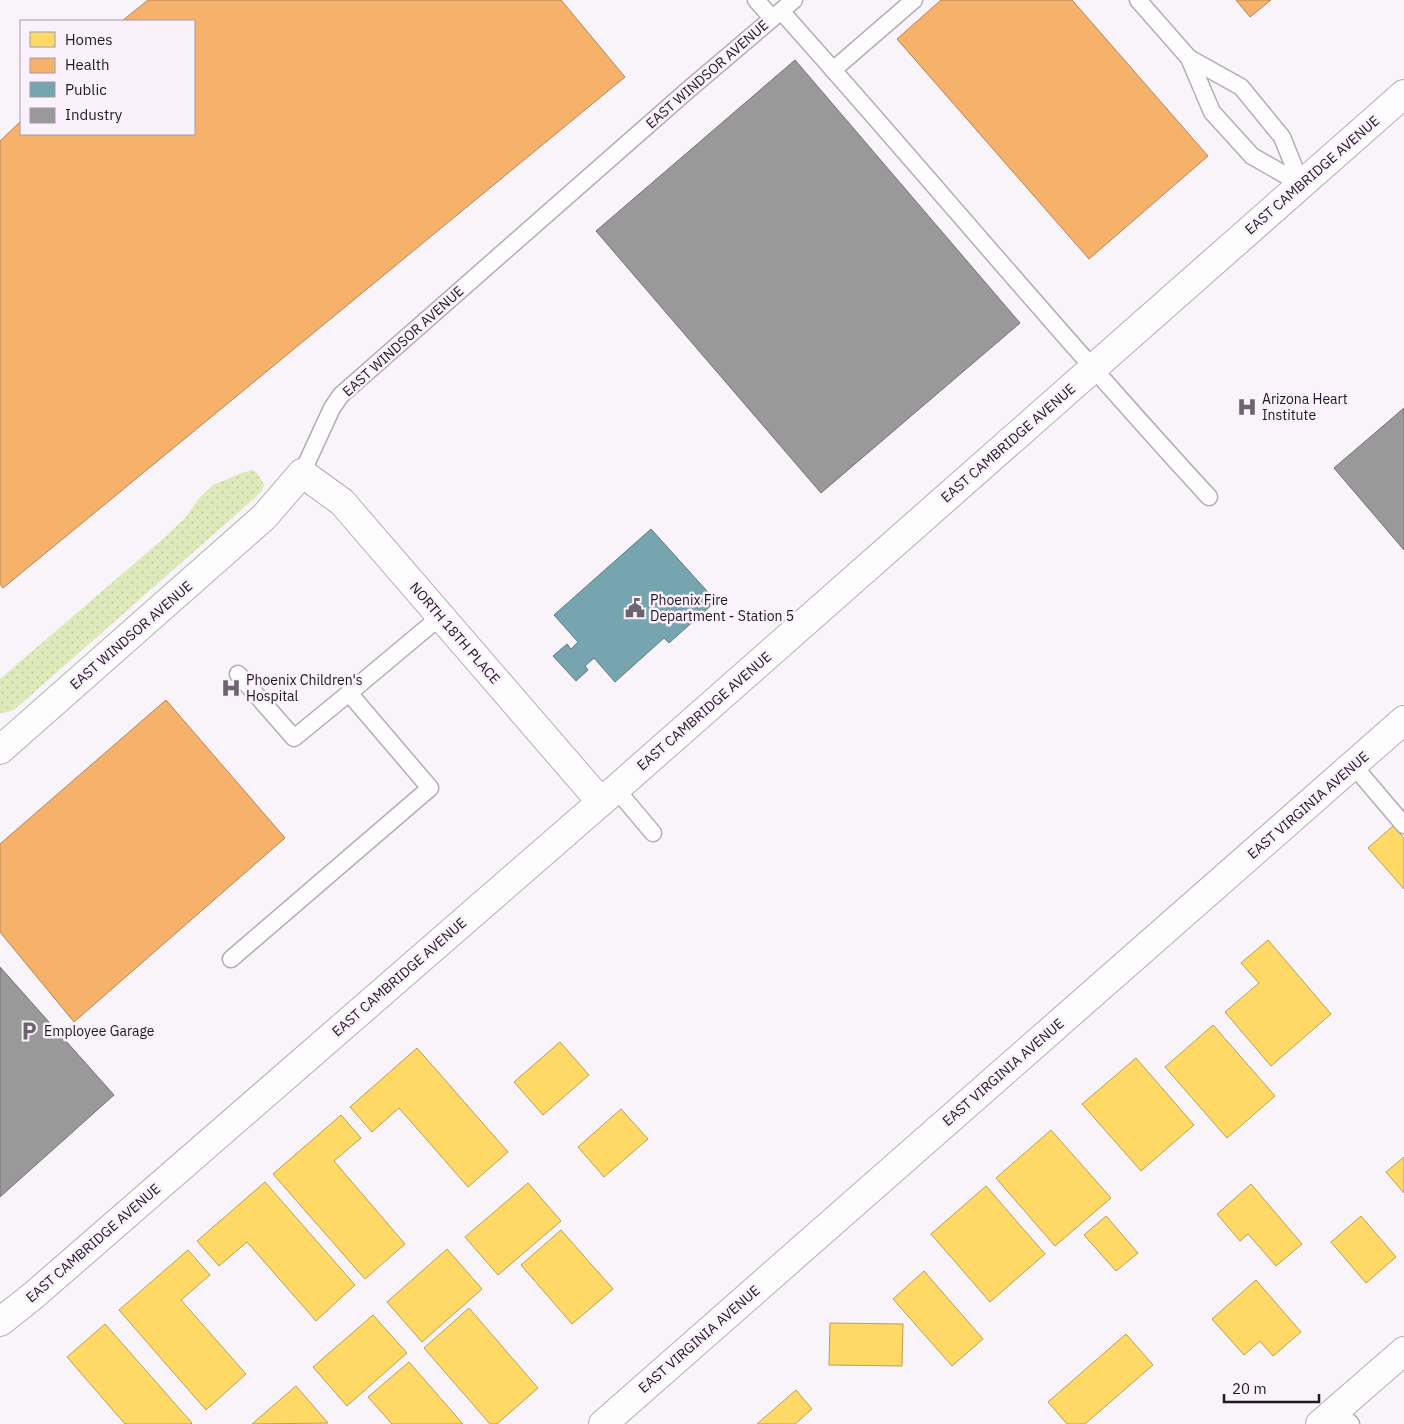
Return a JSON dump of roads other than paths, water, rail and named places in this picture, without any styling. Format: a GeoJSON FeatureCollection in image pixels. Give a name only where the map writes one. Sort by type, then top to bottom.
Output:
{"type":"FeatureCollection","features":[{"type":"Feature","properties":{"kind":"street","name":"EAST CAMBRIDGE AVENUE"},"geometry":{"type":"LineString","coordinates":[[0,1322],[34,1295],[608,795],[1301,184],[1401,103]]}},
{"type":"Feature","properties":{"kind":"street","name":"NORTH 18TH PLACE"},"geometry":{"type":"LineString","coordinates":[[302,473],[342,502],[441,616],[608,795]]}},
{"type":"Feature","properties":{"kind":"street","name":"EAST WINDSOR AVENUE"},"geometry":{"type":"LineString","coordinates":[[0,749],[264,517],[302,473]]}},
{"type":"Feature","properties":{"kind":"street","name":"EAST VIRGINIA AVENUE"},"geometry":{"type":"LineString","coordinates":[[602,1424],[1404,720]]}},
{"type":"Feature","properties":{"kind":"street"},"geometry":{"type":"LineString","coordinates":[[1336,1419],[1404,1351]]}},
{"type":"Feature","properties":{"kind":"lane"},"geometry":{"type":"LineString","coordinates":[[756,0],[777,15],[833,70],[1093,369],[1209,497]]}},
{"type":"Feature","properties":{"kind":"lane","name":"EAST WINDSOR AVENUE"},"geometry":{"type":"LineString","coordinates":[[302,473],[332,408],[341,395],[688,90],[794,0]]}},
{"type":"Feature","properties":{"kind":"lane"},"geometry":{"type":"LineString","coordinates":[[833,70],[914,0]]}},
{"type":"Feature","properties":{"kind":"lane"},"geometry":{"type":"LineString","coordinates":[[1138,0],[1189,58],[1212,112],[1252,156],[1301,184]]}},
{"type":"Feature","properties":{"kind":"lane"},"geometry":{"type":"LineString","coordinates":[[1189,58],[1241,87],[1282,136],[1301,184]]}},
{"type":"Feature","properties":{"kind":"lane"},"geometry":{"type":"LineString","coordinates":[[238,674],[294,738],[441,616]]}},
{"type":"Feature","properties":{"kind":"lane"},"geometry":{"type":"LineString","coordinates":[[231,959],[430,788],[349,693]]}},
{"type":"Feature","properties":{"kind":"lane"},"geometry":{"type":"LineString","coordinates":[[1353,765],[1404,825]]}},
{"type":"Feature","properties":{"kind":"lane"},"geometry":{"type":"LineString","coordinates":[[608,795],[653,833]]}},
{"type":"Feature","properties":{"kind":"place","name":"Arizona Heart Institute"},"geometry":{"type":"Point","coordinates":[1247,407]}},
{"type":"Feature","properties":{"kind":"place","name":"Phoenix Fire Department - Station 5"},"geometry":{"type":"Point","coordinates":[635,608]}},
{"type":"Feature","properties":{"kind":"place","name":"Phoenix Children's Hospital"},"geometry":{"type":"Point","coordinates":[231,688]}},
{"type":"Feature","properties":{"kind":"place","name":"Employee Garage"},"geometry":{"type":"Point","coordinates":[29,1031]}}]}
